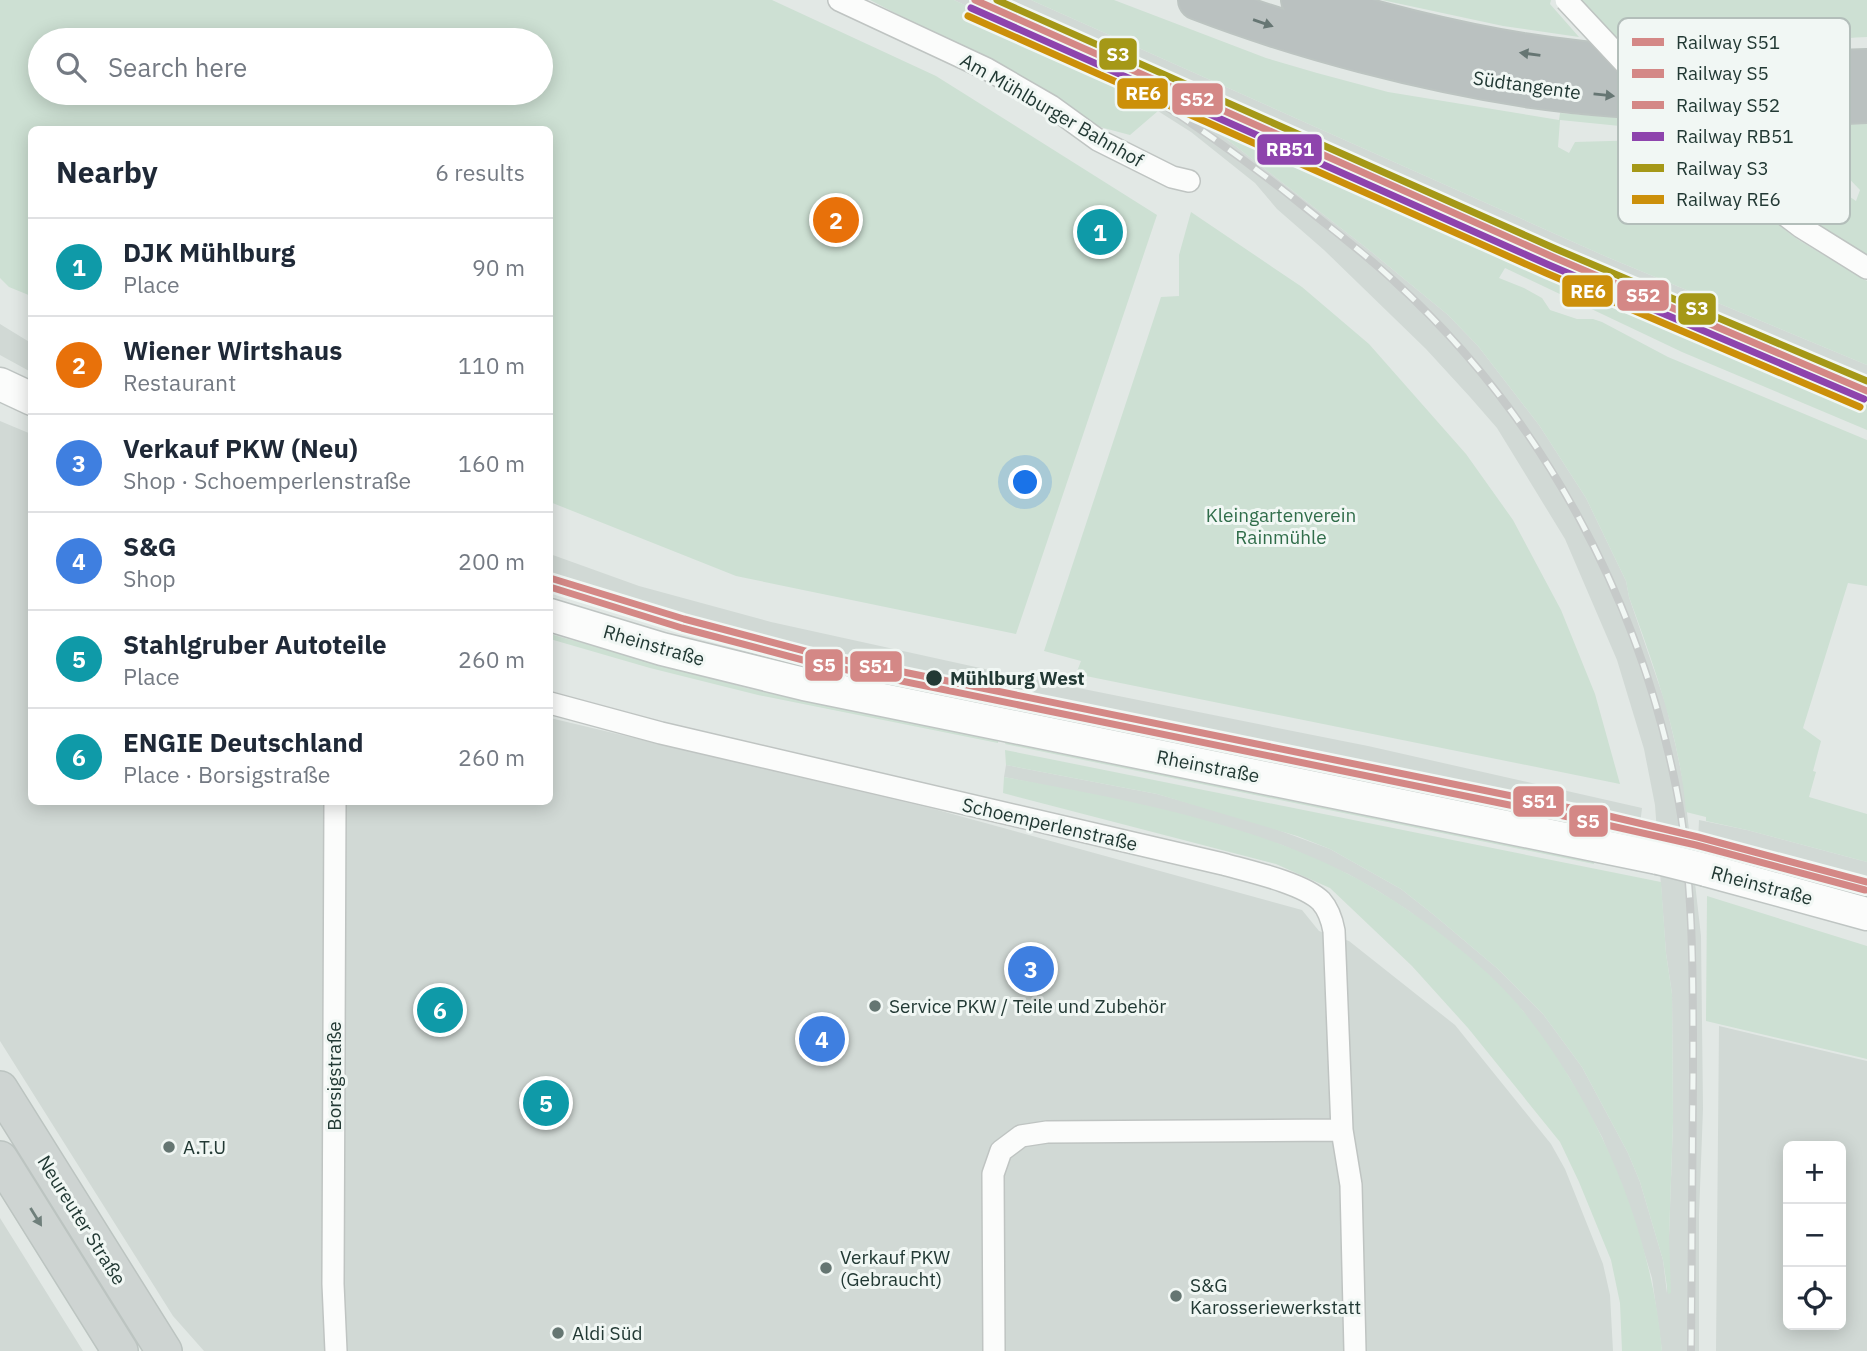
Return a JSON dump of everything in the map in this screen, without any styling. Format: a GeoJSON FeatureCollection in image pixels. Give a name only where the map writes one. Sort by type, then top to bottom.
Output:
{"type":"FeatureCollection","features":[{"type":"Feature","properties":{"kind":"highway","name":"Südtangente"},"geometry":{"type":"LineString","coordinates":[[1198,0],[1284,30],[1429,69],[1533,88],[1618,97]]}},
{"type":"Feature","properties":{"kind":"highway","name":"Südtangente"},"geometry":{"type":"LineString","coordinates":[[1301,0],[1412,31],[1523,53],[1618,64]]}},
{"type":"Feature","properties":{"kind":"main road"},"geometry":{"type":"LineString","coordinates":[[0,384],[28,397]]}},
{"type":"Feature","properties":{"kind":"main road","name":"Rheinstraße"},"geometry":{"type":"LineString","coordinates":[[553,616],[662,649],[804,684],[1658,858],[1867,914]]}},
{"type":"Feature","properties":{"kind":"main road","name":"Neureuter Straße"},"geometry":{"type":"LineString","coordinates":[[0,1088],[164,1351]]}},
{"type":"Feature","properties":{"kind":"main road","name":"Neureuter Straße"},"geometry":{"type":"LineString","coordinates":[[0,1159],[120,1351]]}},
{"type":"Feature","properties":{"kind":"street","name":"Am Mühlburger Bahnhof"},"geometry":{"type":"LineString","coordinates":[[839,0],[987,69],[1051,106],[1098,140],[1172,177],[1189,181]]}},
{"type":"Feature","properties":{"kind":"street"},"geometry":{"type":"LineString","coordinates":[[1566,0],[1618,56]]}},
{"type":"Feature","properties":{"kind":"street"},"geometry":{"type":"LineString","coordinates":[[1797,224],[1867,268]]}},
{"type":"Feature","properties":{"kind":"street","name":"Schoemperlenstraße"},"geometry":{"type":"LineString","coordinates":[[553,704],[661,733],[1223,864],[1272,878],[1313,896],[1327,910],[1334,931],[1342,1130],[1351,1185],[1354,1351]]}},
{"type":"Feature","properties":{"kind":"street","name":"Borsigstraße"},"geometry":{"type":"LineString","coordinates":[[335,805],[333,1284],[336,1351]]}},
{"type":"Feature","properties":{"kind":"street"},"geometry":{"type":"LineString","coordinates":[[994,1351],[993,1174],[1001,1151],[1021,1136],[1047,1132],[1342,1130]]}},
{"type":"Feature","properties":{"kind":"shaded area"},"geometry":{"type":"Polygon","coordinates":[[[954,0],[1031,0],[1607,257],[1867,365],[1867,405],[1644,306],[1564,274],[1296,153],[1253,142],[1214,125],[1211,127],[1369,250],[1448,315],[1478,346],[1539,425],[1586,498],[1626,581],[1666,705],[1676,747],[1684,786],[1701,936],[1703,1109],[1699,1215],[1699,1351],[1662,1351],[1652,1278],[1631,1210],[1602,1137],[1569,1077],[1523,1011],[1465,955],[1409,911],[1378,891],[1348,874],[1282,845],[1119,800],[1004,777],[1006,765],[1157,794],[1256,822],[1330,849],[1401,889],[1498,969],[1543,1014],[1582,1067],[1628,1153],[1640,1182],[1663,1260],[1667,1293],[1673,1122],[1672,994],[1666,953],[1655,805],[1644,749],[1617,660],[1565,539],[1497,428],[1426,349],[1324,250],[1277,209],[1255,183],[1191,132],[1065,52],[954,0]]]}},
{"type":"Feature","properties":{"kind":"shaded area"},"geometry":{"type":"Polygon","coordinates":[[[0,324],[28,341],[28,370],[0,355],[0,324]]]}},
{"type":"Feature","properties":{"kind":"shaded area"},"geometry":{"type":"Polygon","coordinates":[[[0,421],[28,433],[28,805],[553,805],[553,719],[934,809],[1302,910],[1319,931],[1349,941],[1455,1025],[1551,1144],[1565,1169],[1603,1264],[1610,1295],[1613,1351],[204,1351],[173,1316],[0,1041],[0,421]]]}},
{"type":"Feature","properties":{"kind":"shaded area"},"geometry":{"type":"Polygon","coordinates":[[[553,555],[639,586],[771,622],[1003,673],[1368,746],[1642,808],[1639,833],[1086,718],[1002,704],[764,656],[616,612],[553,589],[553,555]]]}},
{"type":"Feature","properties":{"kind":"shaded area"},"geometry":{"type":"Polygon","coordinates":[[[1699,820],[1867,862],[1867,888],[1698,843],[1699,820]]]}},
{"type":"Feature","properties":{"kind":"shaded area"},"geometry":{"type":"Polygon","coordinates":[[[1719,1026],[1867,1061],[1867,1351],[1716,1351],[1719,1026]]]}},
{"type":"Feature","properties":{"kind":"shaded area"},"geometry":{"type":"Polygon","coordinates":[[[0,1218],[83,1351],[0,1351],[0,1218]]]}},
{"type":"Feature","properties":{"kind":"green space"},"geometry":{"type":"Polygon","coordinates":[[[0,0],[772,0],[936,76],[1157,215],[1016,634],[736,576],[553,503],[553,126],[28,126],[28,295],[9,287],[0,278],[0,0]]]}},
{"type":"Feature","properties":{"kind":"green space"},"geometry":{"type":"Polygon","coordinates":[[[870,0],[954,0],[1065,52],[1158,111],[1130,135],[1100,127],[1046,92],[870,0]]]}},
{"type":"Feature","properties":{"kind":"green space"},"geometry":{"type":"Polygon","coordinates":[[[1031,0],[1114,0],[1266,58],[1388,92],[1559,120],[1560,113],[1618,118],[1618,126],[1560,120],[1558,147],[1569,153],[1575,142],[1618,141],[1618,224],[1777,224],[1867,281],[1867,365],[1607,257],[1031,0]]]}},
{"type":"Feature","properties":{"kind":"green space"},"geometry":{"type":"Polygon","coordinates":[[[1382,0],[1551,0],[1550,4],[1579,37],[1503,26],[1382,0]]]}},
{"type":"Feature","properties":{"kind":"green space"},"geometry":{"type":"Polygon","coordinates":[[[1576,0],[1867,0],[1867,37],[1850,38],[1850,18],[1618,18],[1618,40],[1611,39],[1576,0]]]}},
{"type":"Feature","properties":{"kind":"green space"},"geometry":{"type":"Polygon","coordinates":[[[1850,124],[1867,124],[1867,259],[1813,224],[1850,224],[1850,196],[1856,201],[1860,190],[1850,180],[1850,124]]]}},
{"type":"Feature","properties":{"kind":"green space"},"geometry":{"type":"Polygon","coordinates":[[[1214,125],[1253,142],[1296,153],[1564,274],[1644,306],[1867,405],[1867,430],[1682,352],[1505,268],[1499,278],[1542,298],[1550,310],[1577,319],[1602,322],[1668,357],[1867,440],[1867,586],[1848,583],[1803,728],[1821,741],[1809,797],[1867,814],[1867,862],[1706,821],[1706,817],[1686,812],[1672,729],[1626,581],[1586,498],[1539,425],[1478,346],[1448,315],[1211,127],[1214,125]]]}},
{"type":"Feature","properties":{"kind":"green space","name":"Kleingartenverein Rainmühle"},"geometry":{"type":"Polygon","coordinates":[[[1191,212],[1302,287],[1369,344],[1466,454],[1513,520],[1561,610],[1595,694],[1620,784],[1076,674],[1081,661],[1044,651],[1161,297],[1179,296],[1179,255],[1191,212]]]}},
{"type":"Feature","properties":{"kind":"green space"},"geometry":{"type":"Polygon","coordinates":[[[553,635],[750,689],[998,739],[998,743],[758,695],[553,640],[553,635]]]}},
{"type":"Feature","properties":{"kind":"green space"},"geometry":{"type":"Polygon","coordinates":[[[1007,739],[1595,860],[1594,864],[1005,744],[1007,739]]]}},
{"type":"Feature","properties":{"kind":"green space"},"geometry":{"type":"Polygon","coordinates":[[[1005,750],[1661,882],[1672,994],[1673,1122],[1669,1237],[1671,1293],[1668,1294],[1663,1260],[1640,1182],[1628,1153],[1582,1067],[1543,1014],[1498,969],[1434,915],[1401,889],[1330,849],[1297,836],[1157,794],[1006,765],[1005,750]]]}},
{"type":"Feature","properties":{"kind":"green space"},"geometry":{"type":"Polygon","coordinates":[[[1004,777],[1181,814],[1226,826],[1311,856],[1372,887],[1466,954],[1524,1012],[1551,1049],[1598,1129],[1634,1215],[1656,1305],[1662,1351],[1622,1351],[1620,1303],[1611,1260],[1560,1142],[1468,1028],[1412,966],[1330,888],[1276,864],[1003,793],[1004,777]]]}},
{"type":"Feature","properties":{"kind":"green space"},"geometry":{"type":"Polygon","coordinates":[[[1707,896],[1867,946],[1867,1059],[1706,1021],[1707,896]]]}},
{"type":"Feature","properties":{"kind":"green space"},"geometry":{"type":"Polygon","coordinates":[[[0,1182],[106,1351],[98,1351],[0,1194],[0,1182]]]}},
{"type":"Feature","properties":{"kind":"railway"},"geometry":{"type":"LineString","coordinates":[[981,3],[1064,45],[1184,118],[1297,201],[1370,260],[1447,334],[1496,392],[1540,453],[1579,518],[1613,586],[1640,657],[1663,729],[1684,836],[1693,974],[1691,1351]]}},
{"type":"Feature","properties":{"kind":"rail line","name":"S52"},"geometry":{"type":"LineString","coordinates":[[975,0],[1553,257],[1867,391]]}},
{"type":"Feature","properties":{"kind":"rail line","name":"S3"},"geometry":{"type":"LineString","coordinates":[[997,0],[1556,249],[1867,381]]}},
{"type":"Feature","properties":{"kind":"rail line","name":"RB51"},"geometry":{"type":"LineString","coordinates":[[971,8],[1549,265],[1864,399]]}},
{"type":"Feature","properties":{"kind":"rail line","name":"RE6"},"geometry":{"type":"LineString","coordinates":[[968,16],[1546,273],[1860,407]]}},
{"type":"Feature","properties":{"kind":"rail line","name":"S51"},"geometry":{"type":"LineString","coordinates":[[553,579],[684,619],[820,655],[1600,814],[1867,882]]}},
{"type":"Feature","properties":{"kind":"rail line","name":"S5"},"geometry":{"type":"LineString","coordinates":[[553,588],[682,628],[818,664],[1598,823],[1696,845],[1865,890]]}},
{"type":"Feature","properties":{"kind":"place","name":"Wiener Wirtshaus"},"geometry":{"type":"Point","coordinates":[836,220]}},
{"type":"Feature","properties":{"kind":"place","name":"DJK Mühlburg"},"geometry":{"type":"Point","coordinates":[1100,232]}},
{"type":"Feature","properties":{"kind":"place","name":"Mühlburg West"},"geometry":{"type":"Point","coordinates":[934,678]}},
{"type":"Feature","properties":{"kind":"place","name":"Verkauf PKW (Neu)"},"geometry":{"type":"Point","coordinates":[1031,969]}},
{"type":"Feature","properties":{"kind":"place","name":"Service PKW / Teile und Zubehör"},"geometry":{"type":"Point","coordinates":[875,1006]}},
{"type":"Feature","properties":{"kind":"place","name":"ENGIE Deutschland"},"geometry":{"type":"Point","coordinates":[440,1010]}},
{"type":"Feature","properties":{"kind":"place","name":"S&G"},"geometry":{"type":"Point","coordinates":[822,1039]}},
{"type":"Feature","properties":{"kind":"place","name":"Stahlgruber Autoteile"},"geometry":{"type":"Point","coordinates":[546,1103]}},
{"type":"Feature","properties":{"kind":"place","name":"A.T.U"},"geometry":{"type":"Point","coordinates":[169,1147]}},
{"type":"Feature","properties":{"kind":"place","name":"Verkauf PKW (Gebraucht)"},"geometry":{"type":"Point","coordinates":[826,1268]}},
{"type":"Feature","properties":{"kind":"place","name":"S&G Karosseriewerkstatt"},"geometry":{"type":"Point","coordinates":[1176,1296]}},
{"type":"Feature","properties":{"kind":"place","name":"Aldi Süd"},"geometry":{"type":"Point","coordinates":[558,1333]}}]}
